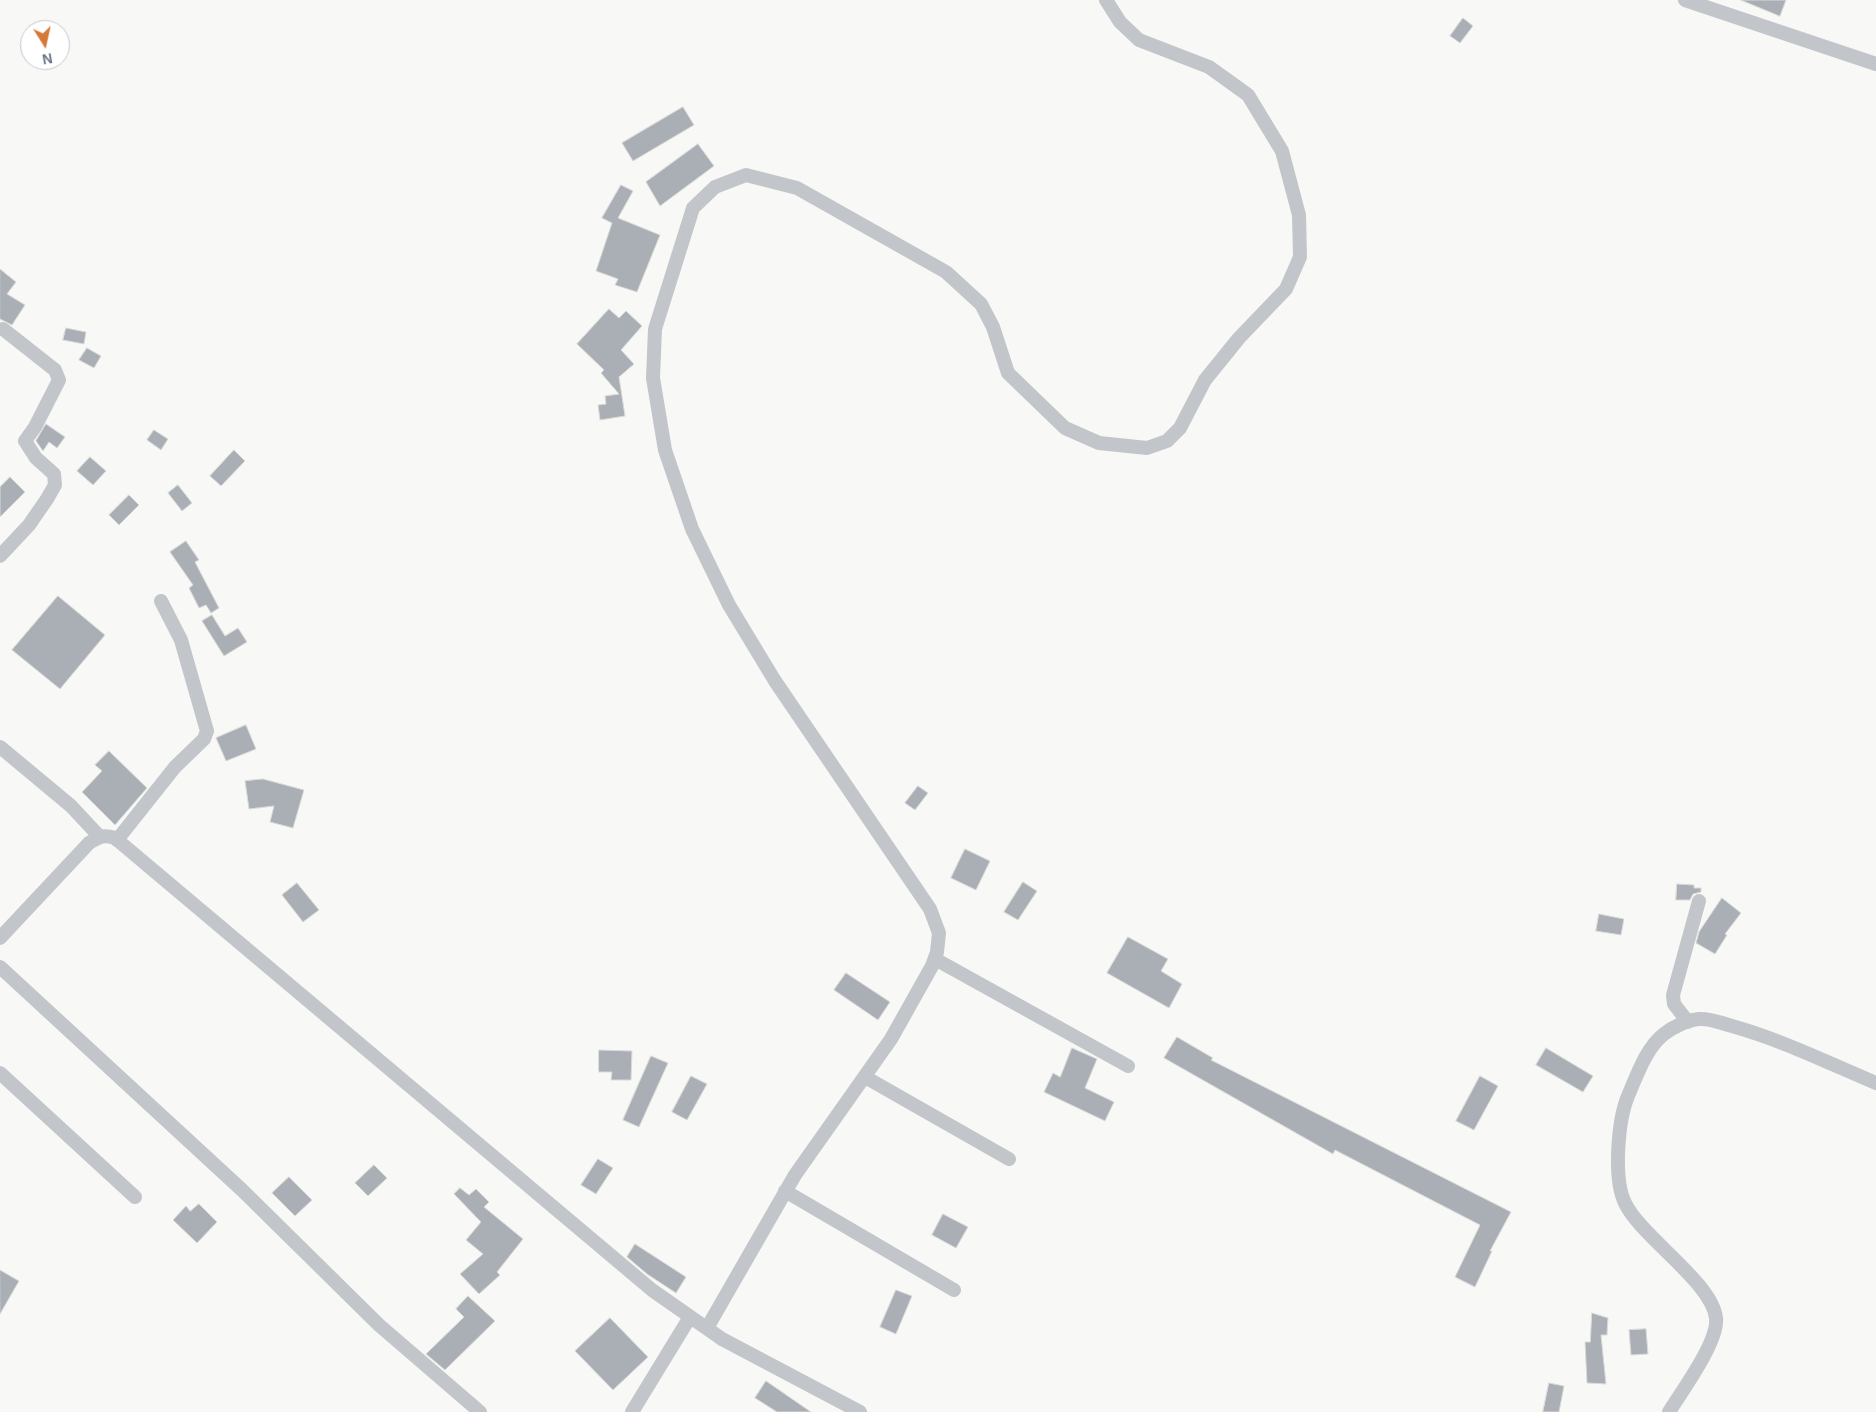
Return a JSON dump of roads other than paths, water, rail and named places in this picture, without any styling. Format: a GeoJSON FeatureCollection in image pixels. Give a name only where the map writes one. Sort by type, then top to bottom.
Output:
{"type":"FeatureCollection","features":[{"type":"Feature","properties":{"kind":"street"},"geometry":{"type":"LineString","coordinates":[[707,1328],[794,1175],[891,1039],[935,959],[939,933],[930,909],[775,681],[729,605],[692,529],[665,450],[652,378],[655,329],[693,208],[715,187],[746,175],[797,188],[946,272],[981,304],[993,327],[1008,373],[1065,428],[1099,443],[1147,448],[1167,441],[1180,428],[1205,380],[1239,338],[1286,289],[1300,257],[1299,215],[1282,152],[1248,95],[1209,67],[1139,40],[1120,22],[1106,0]]}},
{"type":"Feature","properties":{"kind":"street"},"geometry":{"type":"LineString","coordinates":[[1685,0],[1876,64]]}},
{"type":"Feature","properties":{"kind":"street"},"geometry":{"type":"LineString","coordinates":[[0,556],[29,525],[55,486],[54,474],[36,458],[25,442],[35,427],[59,380],[55,370],[4,329]]}},
{"type":"Feature","properties":{"kind":"street"},"geometry":{"type":"LineString","coordinates":[[117,840],[176,767],[204,739],[207,731],[181,640],[161,601]]}},
{"type":"Feature","properties":{"kind":"street"},"geometry":{"type":"LineString","coordinates":[[0,747],[71,806],[99,836]]}},
{"type":"Feature","properties":{"kind":"street"},"geometry":{"type":"LineString","coordinates":[[0,938],[89,844],[99,836],[106,835],[117,840],[652,1290],[722,1339],[860,1412]]}},
{"type":"Feature","properties":{"kind":"street"},"geometry":{"type":"LineString","coordinates":[[1688,1022],[1674,1004],[1673,995],[1699,901]]}},
{"type":"Feature","properties":{"kind":"street"},"geometry":{"type":"LineString","coordinates":[[935,959],[1128,1066]]}},
{"type":"Feature","properties":{"kind":"street"},"geometry":{"type":"LineString","coordinates":[[0,967],[242,1190],[379,1325],[480,1412]]}},
{"type":"Feature","properties":{"kind":"street"},"geometry":{"type":"LineString","coordinates":[[1669,1412],[1713,1339],[1716,1318],[1704,1294],[1625,1204],[1619,1185],[1616,1166],[1626,1100],[1639,1069],[1652,1047],[1663,1034],[1688,1022],[1709,1019],[1763,1035],[1876,1083]]}},
{"type":"Feature","properties":{"kind":"street"},"geometry":{"type":"LineString","coordinates":[[0,1073],[135,1197]]}},
{"type":"Feature","properties":{"kind":"street"},"geometry":{"type":"LineString","coordinates":[[865,1076],[1009,1159]]}},
{"type":"Feature","properties":{"kind":"street"},"geometry":{"type":"LineString","coordinates":[[786,1191],[954,1290]]}},
{"type":"Feature","properties":{"kind":"street"},"geometry":{"type":"LineString","coordinates":[[632,1412],[690,1317]]}}]}
